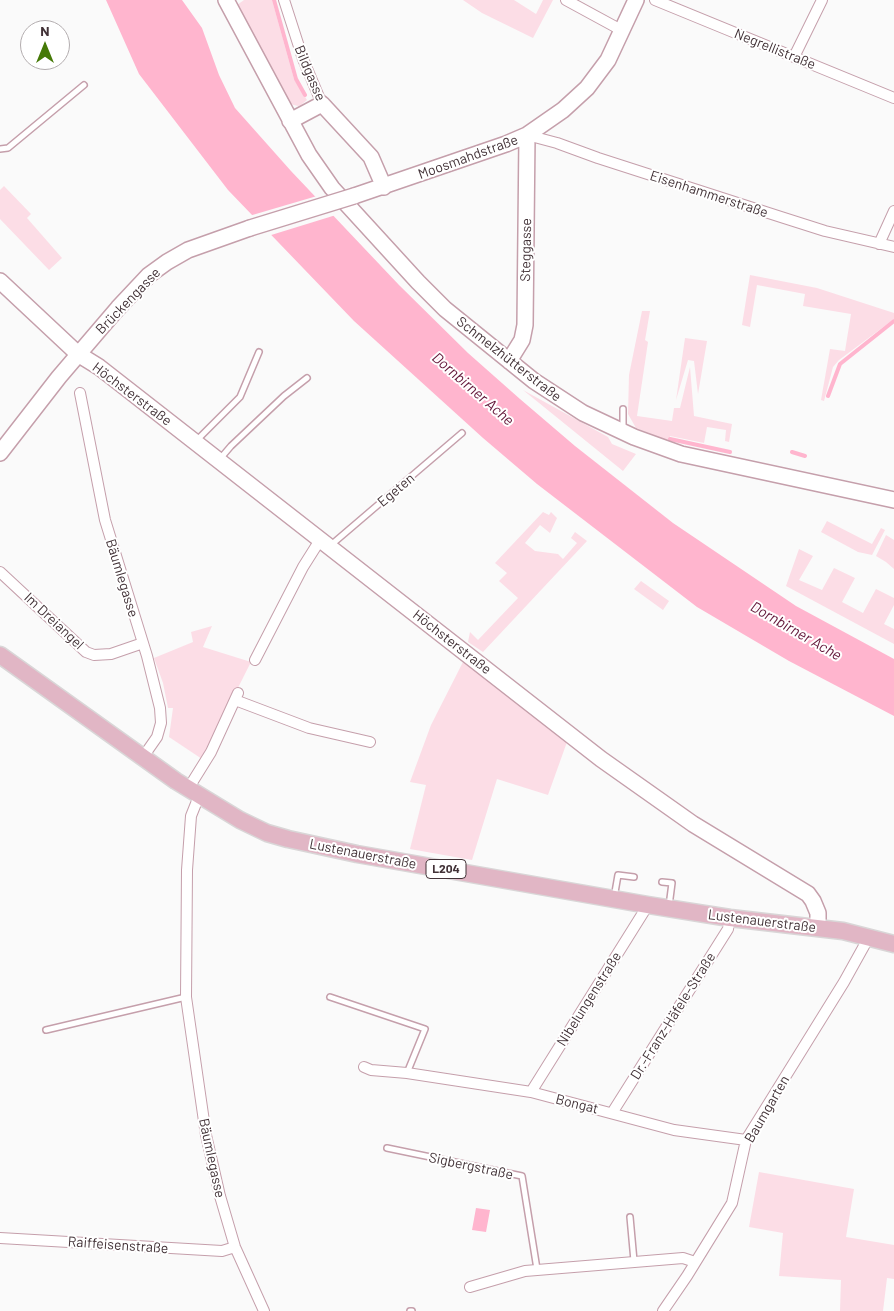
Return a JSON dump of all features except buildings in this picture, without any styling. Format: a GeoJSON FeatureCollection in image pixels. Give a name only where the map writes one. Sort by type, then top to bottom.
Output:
{"type":"FeatureCollection","features":[{"type":"Feature","properties":{"kind":"main road","name":"Lustenauerstraße"},"geometry":{"type":"LineString","coordinates":[[0,655],[193,792],[240,820],[267,833],[332,849],[669,909],[730,918],[818,927],[894,944]]}},
{"type":"Feature","properties":{"kind":"street","name":"Schmelzhütterstraße"},"geometry":{"type":"LineString","coordinates":[[226,0],[290,122],[315,166],[332,188],[445,309],[534,380],[583,413],[623,432],[681,454],[894,500]]}},
{"type":"Feature","properties":{"kind":"street","name":"Bildgasse"},"geometry":{"type":"LineString","coordinates":[[284,0],[303,59],[322,104],[371,157],[384,187]]}},
{"type":"Feature","properties":{"kind":"street"},"geometry":{"type":"LineString","coordinates":[[566,0],[623,31]]}},
{"type":"Feature","properties":{"kind":"street","name":"Moosmahdstraße"},"geometry":{"type":"LineString","coordinates":[[354,196],[485,153],[527,135],[563,110],[587,88],[608,60],[636,0]]}},
{"type":"Feature","properties":{"kind":"street","name":"Negrellistraße"},"geometry":{"type":"LineString","coordinates":[[655,0],[894,98]]}},
{"type":"Feature","properties":{"kind":"street"},"geometry":{"type":"LineString","coordinates":[[794,57],[822,0]]}},
{"type":"Feature","properties":{"kind":"street"},"geometry":{"type":"LineString","coordinates":[[290,122],[322,104]]}},
{"type":"Feature","properties":{"kind":"street","name":"Eisenhammerstraße"},"geometry":{"type":"LineString","coordinates":[[527,135],[557,143],[825,231],[894,247]]}},
{"type":"Feature","properties":{"kind":"street","name":"Steggasse"},"geometry":{"type":"LineString","coordinates":[[509,361],[522,340],[525,325],[527,135]]}},
{"type":"Feature","properties":{"kind":"street","name":"Brückengasse"},"geometry":{"type":"LineString","coordinates":[[1,450],[78,354],[134,290],[162,265],[194,248],[250,228],[354,196]]}},
{"type":"Feature","properties":{"kind":"street"},"geometry":{"type":"LineString","coordinates":[[879,244],[894,211]]}},
{"type":"Feature","properties":{"kind":"street","name":"Höchsterstraße"},"geometry":{"type":"LineString","coordinates":[[0,281],[78,354],[99,367],[602,759],[643,790],[728,846],[808,894],[818,913],[818,927]]}},
{"type":"Feature","properties":{"kind":"street","name":"Bäumlegasse"},"geometry":{"type":"LineString","coordinates":[[80,393],[105,520],[143,643],[160,708],[161,723],[157,737],[143,757]]}},
{"type":"Feature","properties":{"kind":"street","name":"Egeten"},"geometry":{"type":"LineString","coordinates":[[255,660],[303,568],[324,543]]}},
{"type":"Feature","properties":{"kind":"street","name":"Im Dreiangel"},"geometry":{"type":"LineString","coordinates":[[0,572],[86,652],[94,655],[111,654],[143,643]]}},
{"type":"Feature","properties":{"kind":"street"},"geometry":{"type":"LineString","coordinates":[[193,792],[236,696],[300,725],[370,742]]}},
{"type":"Feature","properties":{"kind":"street","name":"Bäumlegasse"},"geometry":{"type":"LineString","coordinates":[[193,792],[187,870],[186,997],[206,1136],[220,1196],[235,1248],[264,1311]]}},
{"type":"Feature","properties":{"kind":"street","name":"Nibelungenstraße"},"geometry":{"type":"LineString","coordinates":[[531,1092],[648,905]]}},
{"type":"Feature","properties":{"kind":"street","name":"Dr.-Franz-Häfele-Straße"},"geometry":{"type":"LineString","coordinates":[[612,1113],[728,929],[730,918]]}},
{"type":"Feature","properties":{"kind":"street","name":"Baumgarten"},"geometry":{"type":"LineString","coordinates":[[663,1311],[732,1203],[746,1140],[844,982],[869,937]]}},
{"type":"Feature","properties":{"kind":"street","name":"Bongat"},"geometry":{"type":"LineString","coordinates":[[364,1067],[371,1070],[407,1073],[531,1092],[674,1130],[746,1140]]}},
{"type":"Feature","properties":{"kind":"street","name":"Raiffeisenstraße"},"geometry":{"type":"LineString","coordinates":[[0,1238],[222,1251],[235,1248]]}},
{"type":"Feature","properties":{"kind":"street"},"geometry":{"type":"LineString","coordinates":[[470,1287],[537,1269],[683,1258],[695,1262]]}},
{"type":"Feature","properties":{"kind":"lane"},"geometry":{"type":"LineString","coordinates":[[0,149],[8,148],[84,85]]}},
{"type":"Feature","properties":{"kind":"lane"},"geometry":{"type":"LineString","coordinates":[[196,442],[240,397],[259,352]]}},
{"type":"Feature","properties":{"kind":"lane"},"geometry":{"type":"LineString","coordinates":[[219,460],[231,446],[284,396],[307,378]]}},
{"type":"Feature","properties":{"kind":"lane"},"geometry":{"type":"LineString","coordinates":[[623,408],[623,432]]}},
{"type":"Feature","properties":{"kind":"lane","name":"Egeten"},"geometry":{"type":"LineString","coordinates":[[324,543],[462,433]]}},
{"type":"Feature","properties":{"kind":"lane"},"geometry":{"type":"LineString","coordinates":[[614,899],[618,875],[634,877]]}},
{"type":"Feature","properties":{"kind":"lane"},"geometry":{"type":"LineString","coordinates":[[662,882],[672,883],[669,909]]}},
{"type":"Feature","properties":{"kind":"lane"},"geometry":{"type":"LineString","coordinates":[[46,1030],[186,997]]}},
{"type":"Feature","properties":{"kind":"lane"},"geometry":{"type":"LineString","coordinates":[[330,997],[425,1029],[407,1073]]}},
{"type":"Feature","properties":{"kind":"lane","name":"Sigbergstraße"},"geometry":{"type":"LineString","coordinates":[[387,1148],[522,1176],[537,1269]]}},
{"type":"Feature","properties":{"kind":"lane"},"geometry":{"type":"LineString","coordinates":[[630,1217],[634,1261]]}},
{"type":"Feature","properties":{"kind":"shaded area"},"geometry":{"type":"Polygon","coordinates":[[[244,0],[272,0],[294,79],[307,100],[301,105],[290,104],[237,5],[244,0]]]}},
{"type":"Feature","properties":{"kind":"shaded area"},"geometry":{"type":"Polygon","coordinates":[[[463,0],[514,0],[536,14],[543,0],[553,0],[533,38],[482,13],[463,0]]]}},
{"type":"Feature","properties":{"kind":"shaded area"},"geometry":{"type":"Polygon","coordinates":[[[4,186],[31,214],[27,218],[62,258],[49,270],[0,219],[0,190],[4,186]]]}},
{"type":"Feature","properties":{"kind":"shaded area"},"geometry":{"type":"Polygon","coordinates":[[[750,275],[817,288],[894,313],[894,319],[839,360],[833,367],[824,401],[821,400],[830,349],[845,351],[851,314],[803,306],[805,294],[757,285],[750,327],[742,325],[750,275]]]}},
{"type":"Feature","properties":{"kind":"shaded area"},"geometry":{"type":"Polygon","coordinates":[[[642,311],[650,311],[645,340],[648,342],[637,416],[672,421],[674,408],[680,408],[690,367],[694,416],[732,424],[729,442],[725,441],[726,430],[707,427],[704,443],[670,436],[669,441],[636,428],[628,414],[629,375],[642,311]]]}},
{"type":"Feature","properties":{"kind":"shaded area"},"geometry":{"type":"Polygon","coordinates":[[[685,338],[707,341],[698,394],[694,361],[688,360],[676,400],[685,338]]]}},
{"type":"Feature","properties":{"kind":"shaded area"},"geometry":{"type":"Polygon","coordinates":[[[523,390],[608,437],[612,444],[636,454],[623,471],[523,390]]]}},
{"type":"Feature","properties":{"kind":"shaded area"},"geometry":{"type":"Polygon","coordinates":[[[543,512],[549,515],[551,512],[557,518],[550,533],[540,525],[525,543],[535,551],[558,554],[563,559],[577,543],[571,538],[575,532],[587,541],[483,652],[468,642],[470,632],[478,640],[518,598],[499,581],[507,573],[495,563],[543,512]]]}},
{"type":"Feature","properties":{"kind":"shaded area"},"geometry":{"type":"Polygon","coordinates":[[[827,521],[872,544],[881,528],[885,530],[872,555],[858,552],[821,532],[827,521]]]}},
{"type":"Feature","properties":{"kind":"shaded area"},"geometry":{"type":"Polygon","coordinates":[[[886,535],[894,540],[894,569],[876,556],[886,535]]]}},
{"type":"Feature","properties":{"kind":"shaded area"},"geometry":{"type":"Polygon","coordinates":[[[799,549],[813,556],[799,580],[822,590],[834,568],[855,578],[842,602],[863,613],[876,589],[894,598],[894,605],[884,624],[894,629],[894,644],[786,586],[799,549]]]}},
{"type":"Feature","properties":{"kind":"shaded area"},"geometry":{"type":"Polygon","coordinates":[[[641,581],[669,601],[663,610],[634,589],[641,581]]]}},
{"type":"Feature","properties":{"kind":"shaded area"},"geometry":{"type":"Polygon","coordinates":[[[212,626],[203,647],[251,662],[202,759],[169,737],[173,708],[168,708],[163,683],[154,658],[193,642],[191,632],[212,626]]]}},
{"type":"Feature","properties":{"kind":"shaded area"},"geometry":{"type":"Polygon","coordinates":[[[463,662],[567,742],[548,795],[497,779],[472,860],[410,849],[426,785],[410,782],[431,725],[463,662]]]}},
{"type":"Feature","properties":{"kind":"shaded area"},"geometry":{"type":"Polygon","coordinates":[[[759,1172],[854,1189],[846,1237],[894,1245],[894,1279],[887,1278],[883,1311],[840,1311],[841,1280],[779,1276],[783,1233],[749,1227],[759,1172]]]}},
{"type":"Feature","properties":{"kind":"water","name":"Dornbirner Ache"},"geometry":{"type":"Polygon","coordinates":[[[106,0],[182,0],[202,28],[219,75],[235,108],[291,171],[399,285],[468,353],[520,399],[575,446],[673,523],[796,606],[894,659],[894,716],[789,661],[697,607],[537,484],[483,438],[354,321],[228,190],[139,74],[106,0]]]}},
{"type":"Feature","properties":{"kind":"water"},"geometry":{"type":"Polygon","coordinates":[[[476,1208],[490,1210],[486,1232],[472,1230],[476,1208]]]}},
{"type":"Feature","properties":{"kind":"pier"},"geometry":{"type":"Polygon","coordinates":[[[317,196],[336,215],[268,236],[249,216],[317,196]]]}},
{"type":"Feature","properties":{"kind":"waterway"},"geometry":{"type":"LineString","coordinates":[[274,0],[296,79],[305,95]]}},
{"type":"Feature","properties":{"kind":"waterway"},"geometry":{"type":"LineString","coordinates":[[828,396],[840,364],[894,321]]}},
{"type":"Feature","properties":{"kind":"waterway"},"geometry":{"type":"LineString","coordinates":[[670,439],[730,452]]}},
{"type":"Feature","properties":{"kind":"waterway"},"geometry":{"type":"LineString","coordinates":[[792,452],[805,456]]}}]}
